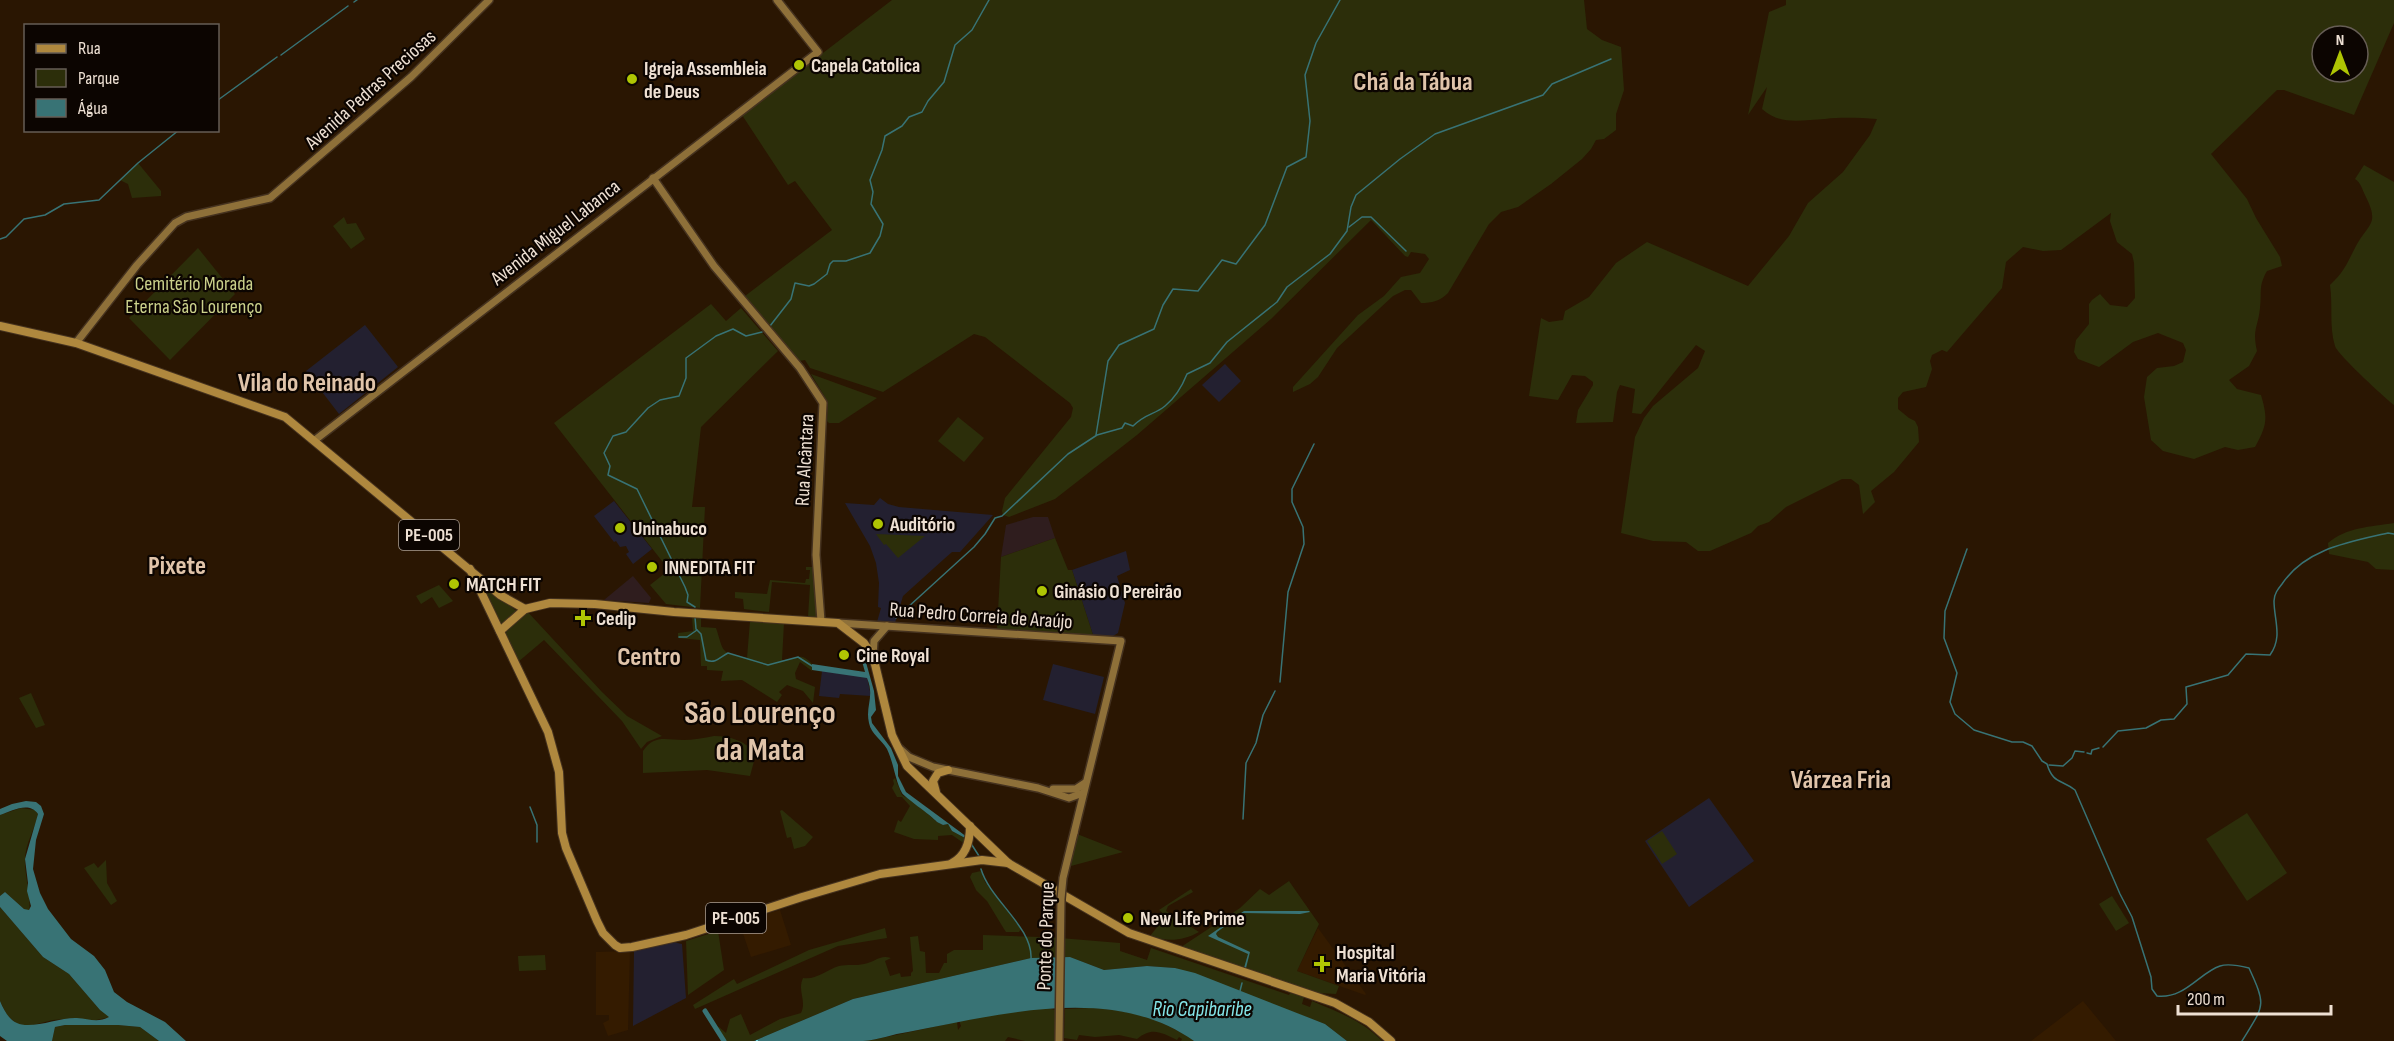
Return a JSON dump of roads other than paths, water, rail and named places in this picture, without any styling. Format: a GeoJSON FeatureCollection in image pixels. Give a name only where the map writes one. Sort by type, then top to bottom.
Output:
{"type":"FeatureCollection","features":[{"type":"Feature","properties":{"kind":"main road","name":"PE-005"},"geometry":{"type":"LineString","coordinates":[[0,326],[76,343],[285,417],[500,595],[525,609]]}},
{"type":"Feature","properties":{"kind":"main road","name":"PE-005"},"geometry":{"type":"LineString","coordinates":[[470,569],[548,732],[555,756],[561,793],[562,833],[566,848],[603,933],[620,948],[686,935],[880,874],[982,860],[1010,864]]}},
{"type":"Feature","properties":{"kind":"main road"},"geometry":{"type":"LineString","coordinates":[[500,631],[525,609],[541,604],[589,603],[668,612],[838,623]]}},
{"type":"Feature","properties":{"kind":"main road","name":"PE-005"},"geometry":{"type":"LineString","coordinates":[[838,623],[865,645],[873,656],[897,747],[907,766],[937,794],[970,831],[1010,864],[1129,933],[1335,1003],[1370,1022],[1391,1041]]}},
{"type":"Feature","properties":{"kind":"main road"},"geometry":{"type":"LineString","coordinates":[[937,794],[933,780],[938,773],[948,770]]}},
{"type":"Feature","properties":{"kind":"main road"},"geometry":{"type":"LineString","coordinates":[[947,865],[962,855],[970,831]]}},
{"type":"Feature","properties":{"kind":"street","name":"Avenida Pedras Preciosas"},"geometry":{"type":"LineString","coordinates":[[76,343],[137,265],[175,223],[186,217],[270,198],[411,77],[489,0]]}},
{"type":"Feature","properties":{"kind":"street","name":"Avenida Miguel Labanca"},"geometry":{"type":"LineString","coordinates":[[315,440],[653,177],[818,52],[777,0]]}},
{"type":"Feature","properties":{"kind":"street","name":"Rua Alcântara"},"geometry":{"type":"LineString","coordinates":[[653,177],[714,266],[800,368],[823,403],[816,555],[821,621]]}},
{"type":"Feature","properties":{"kind":"street","name":"Rua Pedro Correia de Araújo"},"geometry":{"type":"LineString","coordinates":[[838,623],[1121,642]]}},
{"type":"Feature","properties":{"kind":"street"},"geometry":{"type":"LineString","coordinates":[[873,656],[874,641],[887,626]]}},
{"type":"Feature","properties":{"kind":"street","name":"Ponte do Parque"},"geometry":{"type":"LineString","coordinates":[[1059,1041],[1063,878],[1080,797],[1121,642]]}},
{"type":"Feature","properties":{"kind":"street"},"geometry":{"type":"LineString","coordinates":[[897,747],[921,763],[1038,788],[1069,798],[1080,797]]}},
{"type":"Feature","properties":{"kind":"street"},"geometry":{"type":"LineString","coordinates":[[1038,788],[1079,788],[1086,781]]}},
{"type":"Feature","properties":{"kind":"street"},"geometry":{"type":"LineString","coordinates":[[1070,789],[1080,797]]}},
{"type":"Feature","properties":{"kind":"street"},"geometry":{"type":"LineString","coordinates":[[1069,798],[1076,806],[1077,817]]}},
{"type":"Feature","properties":{"kind":"water"},"geometry":{"type":"Polygon","coordinates":[[[862,648],[874,691],[876,710],[871,717],[872,723],[891,748],[898,765],[898,776],[906,792],[967,837],[952,831],[948,824],[943,825],[937,822],[902,793],[887,749],[870,727],[868,717],[870,691],[867,678],[812,670],[812,664],[865,672],[860,654],[862,648]]]}},
{"type":"Feature","properties":{"kind":"water"},"geometry":{"type":"Polygon","coordinates":[[[26,801],[36,802],[41,806],[44,814],[36,840],[33,869],[40,893],[48,909],[71,939],[94,956],[105,970],[114,992],[127,1002],[165,1022],[186,1041],[159,1041],[140,1027],[118,1025],[55,1027],[52,1041],[7,1041],[0,1036],[0,1001],[11,1019],[23,1025],[70,1018],[97,1020],[109,1017],[100,1010],[69,974],[43,957],[0,907],[0,896],[5,892],[24,909],[29,910],[31,906],[27,891],[25,859],[38,814],[30,808],[25,808],[0,815],[0,809],[26,801]]]}},
{"type":"Feature","properties":{"kind":"water"},"geometry":{"type":"Polygon","coordinates":[[[1244,911],[1310,912],[1300,914],[1243,913],[1217,932],[1218,937],[1250,952],[1246,968],[1244,968],[1248,954],[1208,936],[1244,911]]]}},
{"type":"Feature","properties":{"kind":"water","name":"Rio Capibaribe"},"geometry":{"type":"Polygon","coordinates":[[[1070,957],[1104,970],[1147,966],[1175,968],[1195,973],[1325,1024],[1347,1041],[1194,1041],[1162,1023],[1128,1013],[1091,1008],[1054,1008],[980,1018],[863,1041],[754,1041],[853,999],[1031,958],[1070,957]]]}},
{"type":"Feature","properties":{"kind":"waterway"},"geometry":{"type":"LineString","coordinates":[[770,326],[791,299],[795,283],[809,286],[827,274],[833,261],[846,261],[870,253],[880,236],[883,224],[871,204],[873,192],[870,180],[885,136],[902,126],[909,117],[922,112],[944,82],[955,45],[972,30],[989,0]]}},
{"type":"Feature","properties":{"kind":"waterway"},"geometry":{"type":"LineString","coordinates":[[1096,435],[1108,361],[1119,345],[1154,329],[1163,305],[1173,289],[1198,291],[1222,260],[1236,264],[1265,225],[1287,167],[1306,157],[1310,121],[1305,75],[1316,43],[1340,0]]}},
{"type":"Feature","properties":{"kind":"waterway"},"geometry":{"type":"LineString","coordinates":[[281,55],[348,6]]}},
{"type":"Feature","properties":{"kind":"waterway"},"geometry":{"type":"LineString","coordinates":[[219,99],[277,57]]}},
{"type":"Feature","properties":{"kind":"waterway"},"geometry":{"type":"LineString","coordinates":[[896,618],[974,547],[995,518],[1002,516],[1068,454],[1097,435],[1122,428],[1125,423],[1133,426],[1169,403],[1187,374],[1210,363],[1227,342],[1277,302],[1287,287],[1330,254],[1347,231],[1351,207],[1356,195],[1400,159],[1435,134],[1543,95],[1552,84],[1611,59]]}},
{"type":"Feature","properties":{"kind":"waterway"},"geometry":{"type":"LineString","coordinates":[[0,239],[6,237],[24,219],[45,215],[64,204],[99,200],[138,163],[177,132]]}},
{"type":"Feature","properties":{"kind":"waterway"},"geometry":{"type":"LineString","coordinates":[[1349,227],[1362,217],[1371,217],[1406,251]]}},
{"type":"Feature","properties":{"kind":"waterway"},"geometry":{"type":"LineString","coordinates":[[695,607],[687,602],[688,595],[685,587],[637,489],[608,475],[610,466],[604,453],[613,436],[626,432],[648,408],[660,400],[679,396],[686,378],[686,358],[716,336],[733,329],[746,336],[762,332]]}},
{"type":"Feature","properties":{"kind":"waterway"},"geometry":{"type":"LineString","coordinates":[[1280,682],[1288,592],[1304,544],[1303,527],[1292,502],[1292,489],[1314,444]]}},
{"type":"Feature","properties":{"kind":"waterway"},"geometry":{"type":"LineString","coordinates":[[2103,747],[2118,731],[2146,728],[2161,720],[2174,719],[2187,704],[2186,687],[2228,675],[2246,654],[2270,655],[2277,635],[2275,594],[2292,572],[2303,563],[2315,555],[2343,544],[2388,533],[2394,534]]}},
{"type":"Feature","properties":{"kind":"waterway"},"geometry":{"type":"LineString","coordinates":[[1967,549],[1945,611],[1944,638],[1957,673],[1950,702],[1955,714],[1974,730],[2032,746],[2042,761],[2047,764],[2052,775],[2075,790],[2132,917],[2151,977],[2152,989],[2157,996],[2176,994],[2220,966],[2249,968],[2259,991],[2260,1006],[2255,1020],[2242,1041]]}},
{"type":"Feature","properties":{"kind":"waterway"},"geometry":{"type":"LineString","coordinates":[[695,617],[696,629],[701,634],[706,660],[715,661],[728,653],[768,665],[798,657],[812,666]]}},
{"type":"Feature","properties":{"kind":"waterway"},"geometry":{"type":"LineString","coordinates":[[679,637],[687,637],[697,630]]}},
{"type":"Feature","properties":{"kind":"waterway"},"geometry":{"type":"LineString","coordinates":[[1243,819],[1246,763],[1256,743],[1263,715],[1275,691]]}},
{"type":"Feature","properties":{"kind":"waterway"},"geometry":{"type":"LineString","coordinates":[[2087,753],[2091,754],[2092,750],[2099,748]]}},
{"type":"Feature","properties":{"kind":"waterway"},"geometry":{"type":"LineString","coordinates":[[2049,765],[2063,766],[2072,758],[2075,751],[2084,752]]}},
{"type":"Feature","properties":{"kind":"waterway"},"geometry":{"type":"LineString","coordinates":[[530,807],[537,825],[537,842]]}},
{"type":"Feature","properties":{"kind":"waterway"},"geometry":{"type":"LineString","coordinates":[[970,842],[979,856]]}},
{"type":"Feature","properties":{"kind":"waterway"},"geometry":{"type":"LineString","coordinates":[[981,869],[993,892],[1025,936],[1030,947],[1031,959]]}},
{"type":"Feature","properties":{"kind":"waterway"},"geometry":{"type":"LineString","coordinates":[[1240,991],[1242,983]]}},
{"type":"Feature","properties":{"kind":"waterway"},"geometry":{"type":"LineString","coordinates":[[705,1011],[724,1041]]}},
{"type":"Feature","properties":{"kind":"place","name":"Capela Catolica"},"geometry":{"type":"Point","coordinates":[799,65]}},
{"type":"Feature","properties":{"kind":"place","name":"Igreja Assembleia de Deus"},"geometry":{"type":"Point","coordinates":[632,79]}},
{"type":"Feature","properties":{"kind":"place","name":"Auditório"},"geometry":{"type":"Point","coordinates":[878,524]}},
{"type":"Feature","properties":{"kind":"place","name":"Uninabuco"},"geometry":{"type":"Point","coordinates":[620,528]}},
{"type":"Feature","properties":{"kind":"place","name":"INNEDITA FIT"},"geometry":{"type":"Point","coordinates":[652,567]}},
{"type":"Feature","properties":{"kind":"place","name":"MATCH FIT"},"geometry":{"type":"Point","coordinates":[454,584]}},
{"type":"Feature","properties":{"kind":"place","name":"Ginásio O Pereirão"},"geometry":{"type":"Point","coordinates":[1042,591]}},
{"type":"Feature","properties":{"kind":"place","name":"Cedip"},"geometry":{"type":"Point","coordinates":[583,618]}},
{"type":"Feature","properties":{"kind":"place","name":"Cine Royal"},"geometry":{"type":"Point","coordinates":[844,655]}},
{"type":"Feature","properties":{"kind":"place","name":"New Life Prime"},"geometry":{"type":"Point","coordinates":[1128,918]}},
{"type":"Feature","properties":{"kind":"place","name":"Hospital Maria Vitória"},"geometry":{"type":"Point","coordinates":[1322,964]}},
{"type":"Feature","properties":{"kind":"district","name":"Chã da Tábua"},"geometry":{"type":"Point","coordinates":[1413,81]}},
{"type":"Feature","properties":{"kind":"district","name":"Vila do Reinado"},"geometry":{"type":"Point","coordinates":[307,382]}},
{"type":"Feature","properties":{"kind":"district","name":"Pixete"},"geometry":{"type":"Point","coordinates":[177,565]}},
{"type":"Feature","properties":{"kind":"district","name":"Centro"},"geometry":{"type":"Point","coordinates":[649,656]}},
{"type":"Feature","properties":{"kind":"district","name":"São Lourenço da Mata"},"geometry":{"type":"Point","coordinates":[760,730]}},
{"type":"Feature","properties":{"kind":"district","name":"Várzea Fria"},"geometry":{"type":"Point","coordinates":[1841,779]}},
{"type":"Feature","properties":{"kind":"park label","name":"Cemitério Morada Eterna São Lourenço"},"geometry":{"type":"Point","coordinates":[194,294]}}]}
